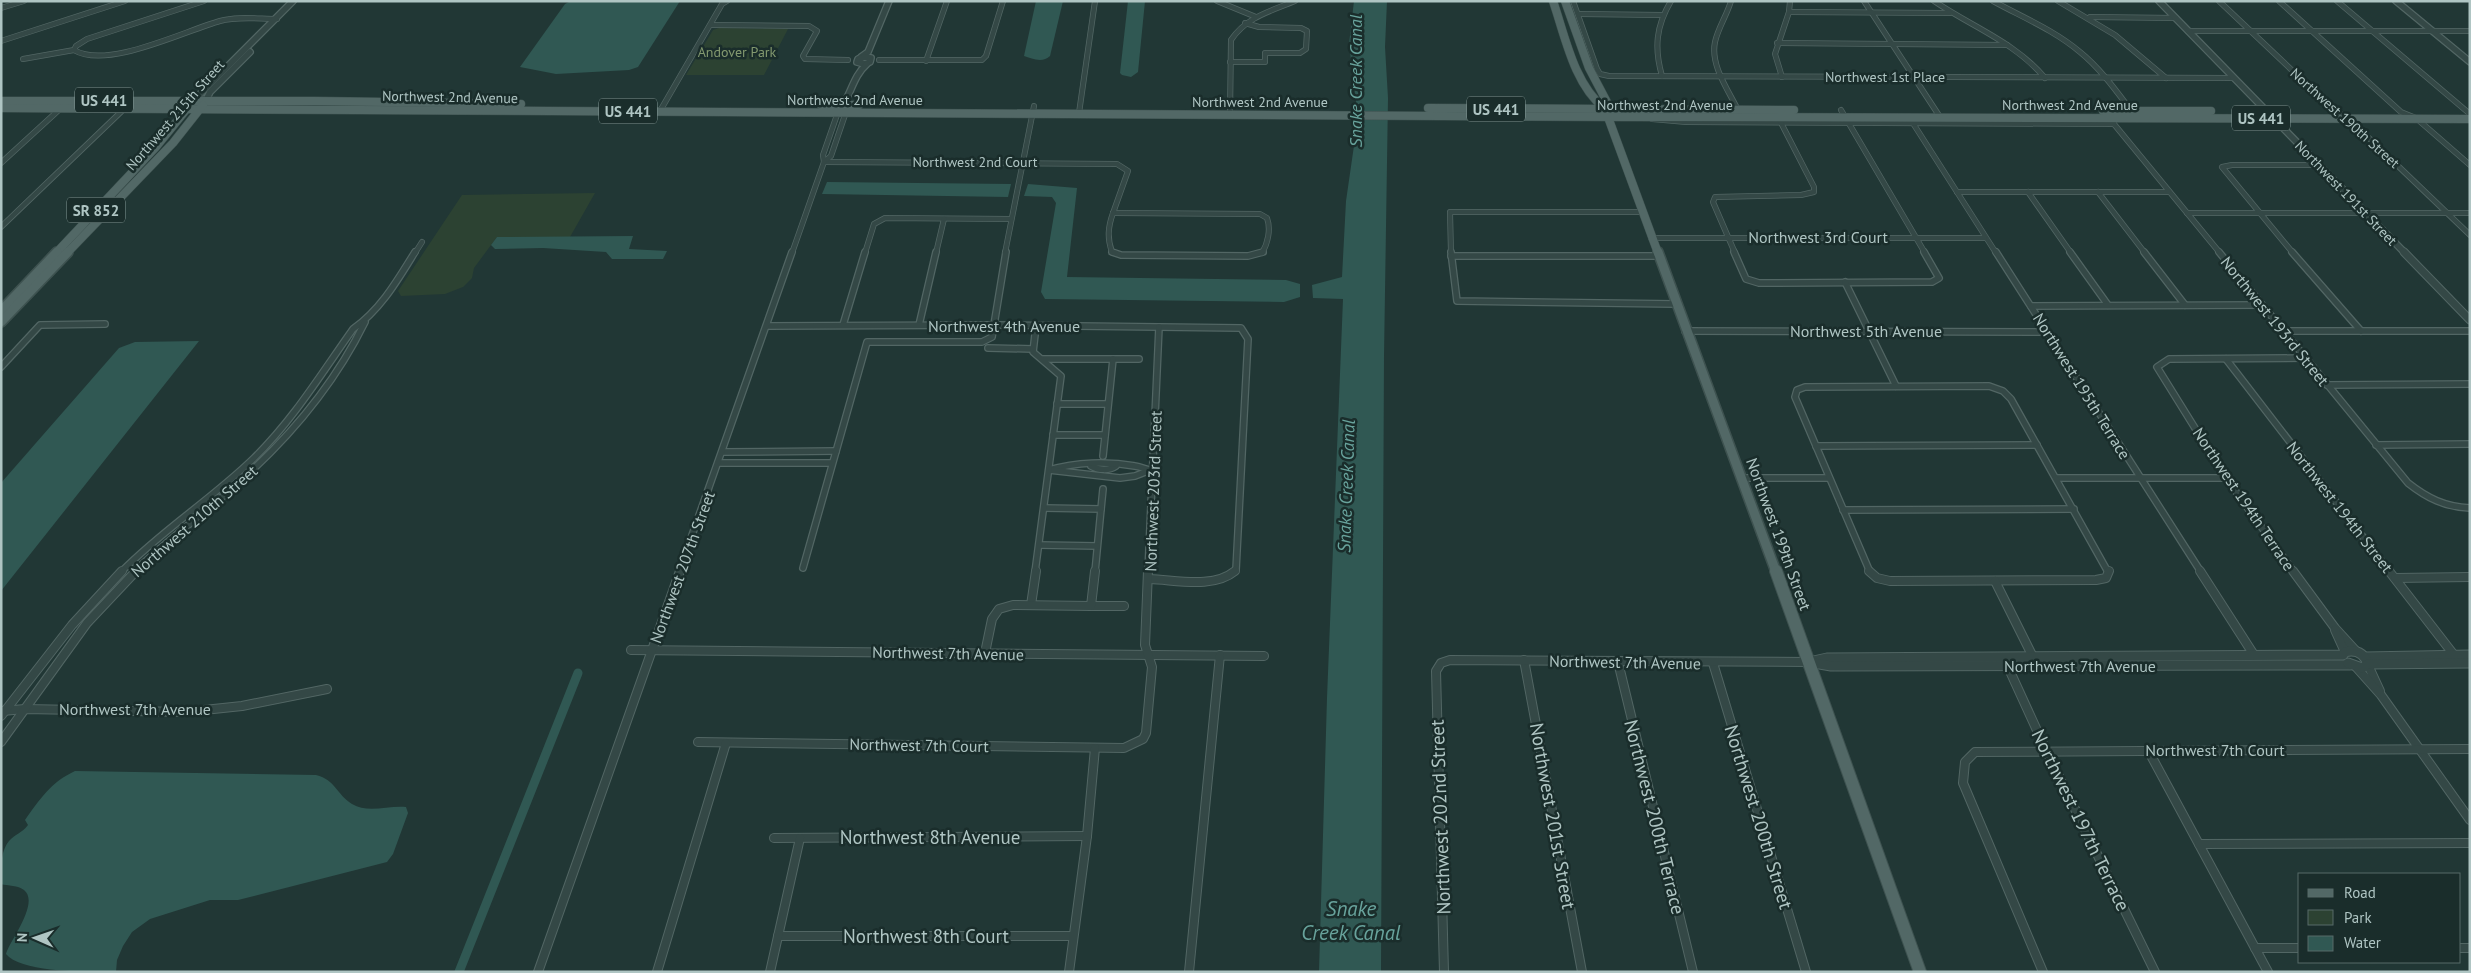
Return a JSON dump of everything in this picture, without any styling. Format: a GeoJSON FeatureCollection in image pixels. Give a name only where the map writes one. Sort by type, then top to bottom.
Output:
{"type":"FeatureCollection","features":[{"type":"Feature","properties":{"kind":"main road","name":"Northwest 199th Street"},"geometry":{"type":"LineString","coordinates":[[1553,1],[1581,78],[1596,104],[1605,109],[1685,331],[1742,478],[1920,972]]}},
{"type":"Feature","properties":{"kind":"main road","name":"Northwest 199th Street"},"geometry":{"type":"LineString","coordinates":[[1565,1],[1589,68],[1608,104],[1605,109]]}},
{"type":"Feature","properties":{"kind":"main road","name":"Northwest 215th Street"},"geometry":{"type":"LineString","coordinates":[[2,318],[116,188],[156,147],[194,100]]}},
{"type":"Feature","properties":{"kind":"main road","name":"Northwest 2nd Avenue"},"geometry":{"type":"LineString","coordinates":[[206,100],[843,110],[1388,111],[1608,117],[1740,113]]}},
{"type":"Feature","properties":{"kind":"main road","name":"US 441"},"geometry":{"type":"LineString","coordinates":[[1,101],[206,100]]}},
{"type":"Feature","properties":{"kind":"main road","name":"Northwest 215th Street"},"geometry":{"type":"LineString","coordinates":[[2,318],[179,136],[206,100]]}},
{"type":"Feature","properties":{"kind":"main road","name":"US 441"},"geometry":{"type":"LineString","coordinates":[[1,108],[200,108]]}},
{"type":"Feature","properties":{"kind":"main road","name":"Northwest 2nd Avenue"},"geometry":{"type":"LineString","coordinates":[[200,108],[385,110],[662,108]]}},
{"type":"Feature","properties":{"kind":"main road","name":"Northwest 2nd Avenue"},"geometry":{"type":"LineString","coordinates":[[1470,112],[1605,109],[1740,113],[1849,120],[1911,120],[1938,114],[2131,111],[2334,111],[2469,114]]}},
{"type":"Feature","properties":{"kind":"main road","name":"Northwest 2nd Avenue"},"geometry":{"type":"LineString","coordinates":[[1777,116],[1841,110],[2111,121],[2137,118],[2416,118],[2469,114]]}},
{"type":"Feature","properties":{"kind":"main road"},"geometry":{"type":"LineString","coordinates":[[116,188],[130,188]]}},
{"type":"Feature","properties":{"kind":"street"},"geometry":{"type":"LineString","coordinates":[[1,8],[24,1]]}},
{"type":"Feature","properties":{"kind":"street"},"geometry":{"type":"LineString","coordinates":[[1,41],[125,1]]}},
{"type":"Feature","properties":{"kind":"street"},"geometry":{"type":"LineString","coordinates":[[74,50],[76,46],[87,39],[204,1]]}},
{"type":"Feature","properties":{"kind":"street","name":"Northwest 215th Street"},"geometry":{"type":"LineString","coordinates":[[206,100],[210,92],[248,54],[293,1]]}},
{"type":"Feature","properties":{"kind":"street"},"geometry":{"type":"LineString","coordinates":[[662,108],[722,4],[727,1]]}},
{"type":"Feature","properties":{"kind":"street"},"geometry":{"type":"LineString","coordinates":[[869,59],[889,1]]}},
{"type":"Feature","properties":{"kind":"street"},"geometry":{"type":"LineString","coordinates":[[926,61],[947,1]]}},
{"type":"Feature","properties":{"kind":"street"},"geometry":{"type":"LineString","coordinates":[[711,25],[814,28],[817,30],[803,56],[805,59],[859,62],[869,59],[982,60],[986,56],[1003,1]]}},
{"type":"Feature","properties":{"kind":"street"},"geometry":{"type":"LineString","coordinates":[[1080,110],[1095,1]]}},
{"type":"Feature","properties":{"kind":"street"},"geometry":{"type":"LineString","coordinates":[[1217,1],[1256,17]]}},
{"type":"Feature","properties":{"kind":"street"},"geometry":{"type":"LineString","coordinates":[[1230,111],[1231,40],[1237,29],[1256,17],[1295,1]]}},
{"type":"Feature","properties":{"kind":"street"},"geometry":{"type":"LineString","coordinates":[[1573,1],[1579,14],[1662,15]]}},
{"type":"Feature","properties":{"kind":"street"},"geometry":{"type":"LineString","coordinates":[[1662,76],[1655,52],[1656,36],[1662,15],[1671,1]]}},
{"type":"Feature","properties":{"kind":"street"},"geometry":{"type":"LineString","coordinates":[[1731,1],[1715,43],[1715,53],[1722,76],[1740,113]]}},
{"type":"Feature","properties":{"kind":"street"},"geometry":{"type":"LineString","coordinates":[[1782,77],[1775,54],[1777,43],[1789,12],[1790,1]]}},
{"type":"Feature","properties":{"kind":"street"},"geometry":{"type":"LineString","coordinates":[[1864,1],[1938,114]]}},
{"type":"Feature","properties":{"kind":"street"},"geometry":{"type":"LineString","coordinates":[[1934,1],[1950,13],[2007,44],[2027,58],[2045,78]]}},
{"type":"Feature","properties":{"kind":"street"},"geometry":{"type":"LineString","coordinates":[[1994,1],[2059,37],[2080,52],[2105,78],[2137,118]]}},
{"type":"Feature","properties":{"kind":"street"},"geometry":{"type":"LineString","coordinates":[[2058,1],[2090,17],[2138,51],[2166,78]]}},
{"type":"Feature","properties":{"kind":"street","name":"Northwest 191st Street"},"geometry":{"type":"LineString","coordinates":[[2159,1],[2470,320]]}},
{"type":"Feature","properties":{"kind":"street","name":"Northwest 190th Street"},"geometry":{"type":"LineString","coordinates":[[2219,1],[2334,111],[2348,118],[2470,235]]}},
{"type":"Feature","properties":{"kind":"street"},"geometry":{"type":"LineString","coordinates":[[2279,1],[2401,112],[2416,118],[2470,166]]}},
{"type":"Feature","properties":{"kind":"street"},"geometry":{"type":"LineString","coordinates":[[2337,1],[2469,114]]}},
{"type":"Feature","properties":{"kind":"street"},"geometry":{"type":"LineString","coordinates":[[2396,1],[2470,62]]}},
{"type":"Feature","properties":{"kind":"street"},"geometry":{"type":"LineString","coordinates":[[1789,12],[1950,13]]}},
{"type":"Feature","properties":{"kind":"street","name":"Northwest 1st Place"},"geometry":{"type":"LineString","coordinates":[[1579,14],[1600,74],[1915,78],[2234,78]]}},
{"type":"Feature","properties":{"kind":"street"},"geometry":{"type":"LineString","coordinates":[[2090,17],[2176,18]]}},
{"type":"Feature","properties":{"kind":"street"},"geometry":{"type":"LineString","coordinates":[[23,59],[74,50],[82,55],[123,54],[222,20],[277,19]]}},
{"type":"Feature","properties":{"kind":"street"},"geometry":{"type":"LineString","coordinates":[[1230,62],[1265,62],[1265,53],[1300,53],[1306,49],[1307,31],[1301,28],[1259,27],[1245,23]]}},
{"type":"Feature","properties":{"kind":"street"},"geometry":{"type":"LineString","coordinates":[[2188,31],[2470,31]]}},
{"type":"Feature","properties":{"kind":"street","name":"Northwest 215th Street"},"geometry":{"type":"LineString","coordinates":[[194,100],[222,70],[264,33]]}},
{"type":"Feature","properties":{"kind":"street"},"geometry":{"type":"LineString","coordinates":[[1777,43],[2007,44]]}},
{"type":"Feature","properties":{"kind":"street"},"geometry":{"type":"LineString","coordinates":[[859,62],[869,59]]}},
{"type":"Feature","properties":{"kind":"street","name":"Northwest 207th Street"},"geometry":{"type":"LineString","coordinates":[[824,162],[831,156],[843,110],[859,62]]}},
{"type":"Feature","properties":{"kind":"street"},"geometry":{"type":"LineString","coordinates":[[385,110],[391,102]]}},
{"type":"Feature","properties":{"kind":"street"},"geometry":{"type":"LineString","coordinates":[[1,163],[61,108]]}},
{"type":"Feature","properties":{"kind":"street"},"geometry":{"type":"LineString","coordinates":[[1,227],[124,109]]}},
{"type":"Feature","properties":{"kind":"street","name":"Northwest 207th Street"},"geometry":{"type":"LineString","coordinates":[[538,972],[651,650],[663,623],[768,326],[824,162],[823,155],[843,110]]}},
{"type":"Feature","properties":{"kind":"street"},"geometry":{"type":"LineString","coordinates":[[802,568],[867,342],[982,342],[988,341],[992,334],[1011,218],[1033,110]]}},
{"type":"Feature","properties":{"kind":"street"},"geometry":{"type":"LineString","coordinates":[[1643,117],[1665,122],[1777,116],[1814,187],[1814,192],[1801,195],[1715,197],[1712,202],[1726,237],[1746,278],[1758,283],[1932,282],[1938,278],[1849,120],[1841,110]]}},
{"type":"Feature","properties":{"kind":"street"},"geometry":{"type":"LineString","coordinates":[[1911,120],[2111,121]]}},
{"type":"Feature","properties":{"kind":"street","name":"Northwest 195th Terrace"},"geometry":{"type":"LineString","coordinates":[[1911,120],[2254,655]]}},
{"type":"Feature","properties":{"kind":"street","name":"Northwest 193rd Street"},"geometry":{"type":"LineString","coordinates":[[2111,121],[2408,484],[2425,497],[2454,508],[2470,508]]}},
{"type":"Feature","properties":{"kind":"street","name":"Northwest 2nd Court"},"geometry":{"type":"LineString","coordinates":[[824,162],[1110,163],[1124,167],[1128,171],[1128,177],[1113,213]]}},
{"type":"Feature","properties":{"kind":"street"},"geometry":{"type":"LineString","coordinates":[[2319,165],[2232,165],[2222,167],[2258,213],[2361,331]]}},
{"type":"Feature","properties":{"kind":"street"},"geometry":{"type":"LineString","coordinates":[[1957,192],[2170,192]]}},
{"type":"Feature","properties":{"kind":"street"},"geometry":{"type":"LineString","coordinates":[[2028,192],[2108,306]]}},
{"type":"Feature","properties":{"kind":"street"},"geometry":{"type":"LineString","coordinates":[[2098,192],[2185,305]]}},
{"type":"Feature","properties":{"kind":"street"},"geometry":{"type":"LineString","coordinates":[[1642,212],[1450,212],[1451,256],[1457,301],[1676,304]]}},
{"type":"Feature","properties":{"kind":"street"},"geometry":{"type":"LineString","coordinates":[[1113,213],[1258,214],[1265,216],[1268,220],[1265,248],[1261,254],[1248,256],[1121,255],[1112,252],[1108,246],[1113,213]]}},
{"type":"Feature","properties":{"kind":"street"},"geometry":{"type":"LineString","coordinates":[[2187,213],[2470,213]]}},
{"type":"Feature","properties":{"kind":"street"},"geometry":{"type":"LineString","coordinates":[[843,325],[874,224],[879,220],[885,218],[1011,218]]}},
{"type":"Feature","properties":{"kind":"street"},"geometry":{"type":"LineString","coordinates":[[919,325],[944,219]]}},
{"type":"Feature","properties":{"kind":"street","name":"Northwest 3rd Court"},"geometry":{"type":"LineString","coordinates":[[1652,238],[1985,238]]}},
{"type":"Feature","properties":{"kind":"street","name":"Northwest 210th Street"},"geometry":{"type":"LineString","coordinates":[[1,742],[87,623],[121,585],[162,544],[247,476],[297,426],[355,342],[365,322],[422,242]]}},
{"type":"Feature","properties":{"kind":"street"},"geometry":{"type":"LineString","coordinates":[[1451,256],[1658,256]]}},
{"type":"Feature","properties":{"kind":"street"},"geometry":{"type":"LineString","coordinates":[[1845,282],[1896,386]]}},
{"type":"Feature","properties":{"kind":"street"},"geometry":{"type":"LineString","coordinates":[[2031,306],[2261,305]]}},
{"type":"Feature","properties":{"kind":"street","name":"Northwest 210th Street"},"geometry":{"type":"LineString","coordinates":[[2,713],[76,620],[111,583],[153,542],[237,474],[264,448],[288,422],[353,329],[365,322]]}},
{"type":"Feature","properties":{"kind":"street"},"geometry":{"type":"LineString","coordinates":[[1,366],[40,325],[104,324]]}},
{"type":"Feature","properties":{"kind":"street","name":"Northwest 4th Avenue"},"geometry":{"type":"LineString","coordinates":[[768,326],[994,325],[1241,328],[1248,338],[1236,570],[1231,576],[1216,581],[1150,579]]}},
{"type":"Feature","properties":{"kind":"street"},"geometry":{"type":"LineString","coordinates":[[1031,605],[1061,376],[1032,352],[1036,326]]}},
{"type":"Feature","properties":{"kind":"street","name":"Northwest 203rd Street"},"geometry":{"type":"LineString","coordinates":[[1139,743],[1146,733],[1152,688],[1152,667],[1146,645],[1150,579],[1151,471],[1159,327]]}},
{"type":"Feature","properties":{"kind":"street","name":"Northwest 5th Avenue"},"geometry":{"type":"LineString","coordinates":[[1685,331],[2047,332]]}},
{"type":"Feature","properties":{"kind":"street"},"geometry":{"type":"LineString","coordinates":[[2283,331],[2470,331]]}},
{"type":"Feature","properties":{"kind":"street"},"geometry":{"type":"LineString","coordinates":[[988,348],[1033,349]]}},
{"type":"Feature","properties":{"kind":"street"},"geometry":{"type":"LineString","coordinates":[[2226,359],[2305,358]]}},
{"type":"Feature","properties":{"kind":"street"},"geometry":{"type":"LineString","coordinates":[[1042,359],[1139,359]]}},
{"type":"Feature","properties":{"kind":"street"},"geometry":{"type":"LineString","coordinates":[[1103,456],[1113,359]]}},
{"type":"Feature","properties":{"kind":"street","name":"Northwest 194th Terrace"},"geometry":{"type":"LineString","coordinates":[[2226,359],[2169,359],[2157,367],[2226,478],[2335,628],[2357,652]]}},
{"type":"Feature","properties":{"kind":"street","name":"Northwest 194th Street"},"geometry":{"type":"LineString","coordinates":[[2226,359],[2454,655]]}},
{"type":"Feature","properties":{"kind":"street"},"geometry":{"type":"LineString","coordinates":[[2327,385],[2470,384]]}},
{"type":"Feature","properties":{"kind":"street"},"geometry":{"type":"LineString","coordinates":[[1896,386],[1989,386],[2003,391],[2011,399],[2109,570],[2106,578],[2096,580],[1890,581],[1877,578],[1866,566],[1795,397],[1796,390],[1804,387],[1896,386]]}},
{"type":"Feature","properties":{"kind":"street"},"geometry":{"type":"LineString","coordinates":[[1057,404],[1108,404]]}},
{"type":"Feature","properties":{"kind":"street"},"geometry":{"type":"LineString","coordinates":[[1053,435],[1105,435]]}},
{"type":"Feature","properties":{"kind":"street"},"geometry":{"type":"LineString","coordinates":[[2376,444],[2470,444]]}},
{"type":"Feature","properties":{"kind":"street"},"geometry":{"type":"LineString","coordinates":[[1816,446],[2037,445]]}},
{"type":"Feature","properties":{"kind":"street"},"geometry":{"type":"LineString","coordinates":[[723,452],[836,451]]}},
{"type":"Feature","properties":{"kind":"street"},"geometry":{"type":"LineString","coordinates":[[783,463],[787,452]]}},
{"type":"Feature","properties":{"kind":"street"},"geometry":{"type":"LineString","coordinates":[[801,463],[805,452]]}},
{"type":"Feature","properties":{"kind":"street"},"geometry":{"type":"LineString","coordinates":[[719,463],[832,463]]}},
{"type":"Feature","properties":{"kind":"street"},"geometry":{"type":"LineString","coordinates":[[1049,470],[1060,466],[1092,466],[1096,469],[1112,469],[1116,466],[1137,466],[1151,471]]}},
{"type":"Feature","properties":{"kind":"street"},"geometry":{"type":"LineString","coordinates":[[1091,474],[1092,466]]}},
{"type":"Feature","properties":{"kind":"street"},"geometry":{"type":"LineString","coordinates":[[1049,470],[1059,474],[1091,474],[1103,478],[1139,476],[1151,471]]}},
{"type":"Feature","properties":{"kind":"street"},"geometry":{"type":"LineString","coordinates":[[1742,478],[1829,478]]}},
{"type":"Feature","properties":{"kind":"street"},"geometry":{"type":"LineString","coordinates":[[2057,478],[2226,478]]}},
{"type":"Feature","properties":{"kind":"street"},"geometry":{"type":"LineString","coordinates":[[1091,606],[1103,489]]}},
{"type":"Feature","properties":{"kind":"street"},"geometry":{"type":"LineString","coordinates":[[1044,508],[1100,509]]}},
{"type":"Feature","properties":{"kind":"street"},"geometry":{"type":"LineString","coordinates":[[1843,510],[2074,510]]}},
{"type":"Feature","properties":{"kind":"street"},"geometry":{"type":"LineString","coordinates":[[1039,545],[1097,546]]}},
{"type":"Feature","properties":{"kind":"street"},"geometry":{"type":"LineString","coordinates":[[2395,578],[2470,577]]}},
{"type":"Feature","properties":{"kind":"street"},"geometry":{"type":"LineString","coordinates":[[1995,581],[2033,657]]}},
{"type":"Feature","properties":{"kind":"street"},"geometry":{"type":"LineString","coordinates":[[985,653],[992,620],[997,610],[1013,605],[1124,606]]}},
{"type":"Feature","properties":{"kind":"street","name":"Northwest 194th Terrace"},"geometry":{"type":"LineString","coordinates":[[2335,628],[2344,653]]}},
{"type":"Feature","properties":{"kind":"street","name":"Northwest 7th Avenue"},"geometry":{"type":"LineString","coordinates":[[631,650],[1264,656]]}},
{"type":"Feature","properties":{"kind":"street"},"geometry":{"type":"LineString","coordinates":[[2357,652],[2367,662],[2381,695]]}},
{"type":"Feature","properties":{"kind":"street","name":"Northwest 7th Avenue"},"geometry":{"type":"LineString","coordinates":[[1809,662],[1826,658],[2254,655],[2357,652]]}},
{"type":"Feature","properties":{"kind":"street"},"geometry":{"type":"LineString","coordinates":[[2344,653],[2353,666],[2381,695],[2470,820]]}},
{"type":"Feature","properties":{"kind":"street"},"geometry":{"type":"LineString","coordinates":[[1189,972],[1220,655]]}},
{"type":"Feature","properties":{"kind":"street","name":"Northwest 7th Avenue"},"geometry":{"type":"LineString","coordinates":[[1441,664],[1450,660],[1712,662],[1751,660],[1809,662],[1830,666],[2353,666],[2362,668],[2367,662],[2470,655]]}},
{"type":"Feature","properties":{"kind":"street","name":"Northwest 201st Street"},"geometry":{"type":"LineString","coordinates":[[1524,660],[1582,972]]}},
{"type":"Feature","properties":{"kind":"street","name":"Northwest 200th Terrace"},"geometry":{"type":"LineString","coordinates":[[1618,662],[1693,972]]}},
{"type":"Feature","properties":{"kind":"street","name":"Northwest 200th Street"},"geometry":{"type":"LineString","coordinates":[[1712,662],[1806,972]]}},
{"type":"Feature","properties":{"kind":"street","name":"Northwest 7th Avenue"},"geometry":{"type":"LineString","coordinates":[[2367,662],[2470,663]]}},
{"type":"Feature","properties":{"kind":"street","name":"Northwest 202nd Street"},"geometry":{"type":"LineString","coordinates":[[1441,664],[1436,671],[1444,972]]}},
{"type":"Feature","properties":{"kind":"street","name":"Northwest 197th Terrace"},"geometry":{"type":"LineString","coordinates":[[2008,667],[2046,750],[2154,972]]}},
{"type":"Feature","properties":{"kind":"street","name":"Northwest 7th Avenue"},"geometry":{"type":"LineString","coordinates":[[2,713],[25,709],[185,712],[242,706],[327,689]]}},
{"type":"Feature","properties":{"kind":"street","name":"Northwest 7th Court"},"geometry":{"type":"LineString","coordinates":[[698,742],[1095,748],[1124,748],[1139,743]]}},
{"type":"Feature","properties":{"kind":"street"},"geometry":{"type":"LineString","coordinates":[[657,972],[726,743]]}},
{"type":"Feature","properties":{"kind":"street"},"geometry":{"type":"LineString","coordinates":[[1069,972],[1095,748]]}},
{"type":"Feature","properties":{"kind":"street","name":"Northwest 7th Court"},"geometry":{"type":"LineString","coordinates":[[2043,972],[1963,783],[1965,762],[1976,752],[2046,750],[2470,749]]}},
{"type":"Feature","properties":{"kind":"street"},"geometry":{"type":"LineString","coordinates":[[2148,750],[2268,972]]}},
{"type":"Feature","properties":{"kind":"street","name":"Northwest 8th Avenue"},"geometry":{"type":"LineString","coordinates":[[774,838],[1086,836]]}},
{"type":"Feature","properties":{"kind":"street"},"geometry":{"type":"LineString","coordinates":[[770,972],[800,838]]}},
{"type":"Feature","properties":{"kind":"street"},"geometry":{"type":"LineString","coordinates":[[2199,844],[2470,843]]}},
{"type":"Feature","properties":{"kind":"street","name":"Northwest 8th Court"},"geometry":{"type":"LineString","coordinates":[[778,936],[1073,936]]}},
{"type":"Feature","properties":{"kind":"street"},"geometry":{"type":"LineString","coordinates":[[2255,948],[2298,948]]}},
{"type":"Feature","properties":{"kind":"green space","name":"Andover Park"},"geometry":{"type":"Polygon","coordinates":[[[719,28],[788,29],[764,75],[686,75],[713,30],[719,28]]]}},
{"type":"Feature","properties":{"kind":"green space"},"geometry":{"type":"Polygon","coordinates":[[[595,193],[570,237],[497,237],[474,268],[472,278],[463,287],[445,294],[401,296],[398,291],[462,195],[595,193]]]}},
{"type":"Feature","properties":{"kind":"water"},"geometry":{"type":"Polygon","coordinates":[[[571,1],[680,1],[638,67],[629,70],[556,74],[520,67],[565,4],[571,1]]]}},
{"type":"Feature","properties":{"kind":"water"},"geometry":{"type":"Polygon","coordinates":[[[1036,1],[1063,1],[1050,56],[1041,60],[1024,56],[1036,1]]]}},
{"type":"Feature","properties":{"kind":"water"},"geometry":{"type":"Polygon","coordinates":[[[1128,1],[1145,1],[1138,72],[1131,77],[1120,73],[1128,1]]]}},
{"type":"Feature","properties":{"kind":"water","name":"Snake Creek Canal"},"geometry":{"type":"Polygon","coordinates":[[[1354,1],[1387,1],[1385,47],[1388,98],[1384,356],[1381,972],[1319,972],[1327,698],[1343,299],[1313,298],[1312,285],[1342,277],[1346,201],[1358,118],[1349,44],[1354,1]]]}},
{"type":"Feature","properties":{"kind":"water"},"geometry":{"type":"Polygon","coordinates":[[[827,182],[1011,184],[1008,197],[822,194],[827,182]]]}},
{"type":"Feature","properties":{"kind":"water"},"geometry":{"type":"Polygon","coordinates":[[[1028,184],[1077,188],[1067,277],[1286,280],[1300,284],[1300,297],[1284,302],[1045,299],[1041,292],[1056,203],[1052,197],[1024,196],[1028,184]]]}},
{"type":"Feature","properties":{"kind":"water"},"geometry":{"type":"Polygon","coordinates":[[[633,236],[629,249],[667,251],[663,259],[612,259],[606,252],[543,248],[495,249],[491,245],[497,237],[633,236]]]}},
{"type":"Feature","properties":{"kind":"water"},"geometry":{"type":"Polygon","coordinates":[[[199,341],[1,591],[1,483],[119,348],[135,342],[199,341]]]}},
{"type":"Feature","properties":{"kind":"water"},"geometry":{"type":"Polygon","coordinates":[[[75,771],[316,775],[328,780],[342,796],[358,807],[372,809],[406,807],[408,813],[393,854],[387,862],[238,900],[210,900],[150,919],[132,932],[123,946],[117,960],[116,972],[57,970],[26,965],[6,954],[26,912],[28,896],[22,888],[1,884],[4,850],[9,841],[28,825],[25,820],[41,798],[59,780],[75,771]]]}},
{"type":"Feature","properties":{"kind":"waterway"},"geometry":{"type":"LineString","coordinates":[[459,972],[578,673]]}}]}
